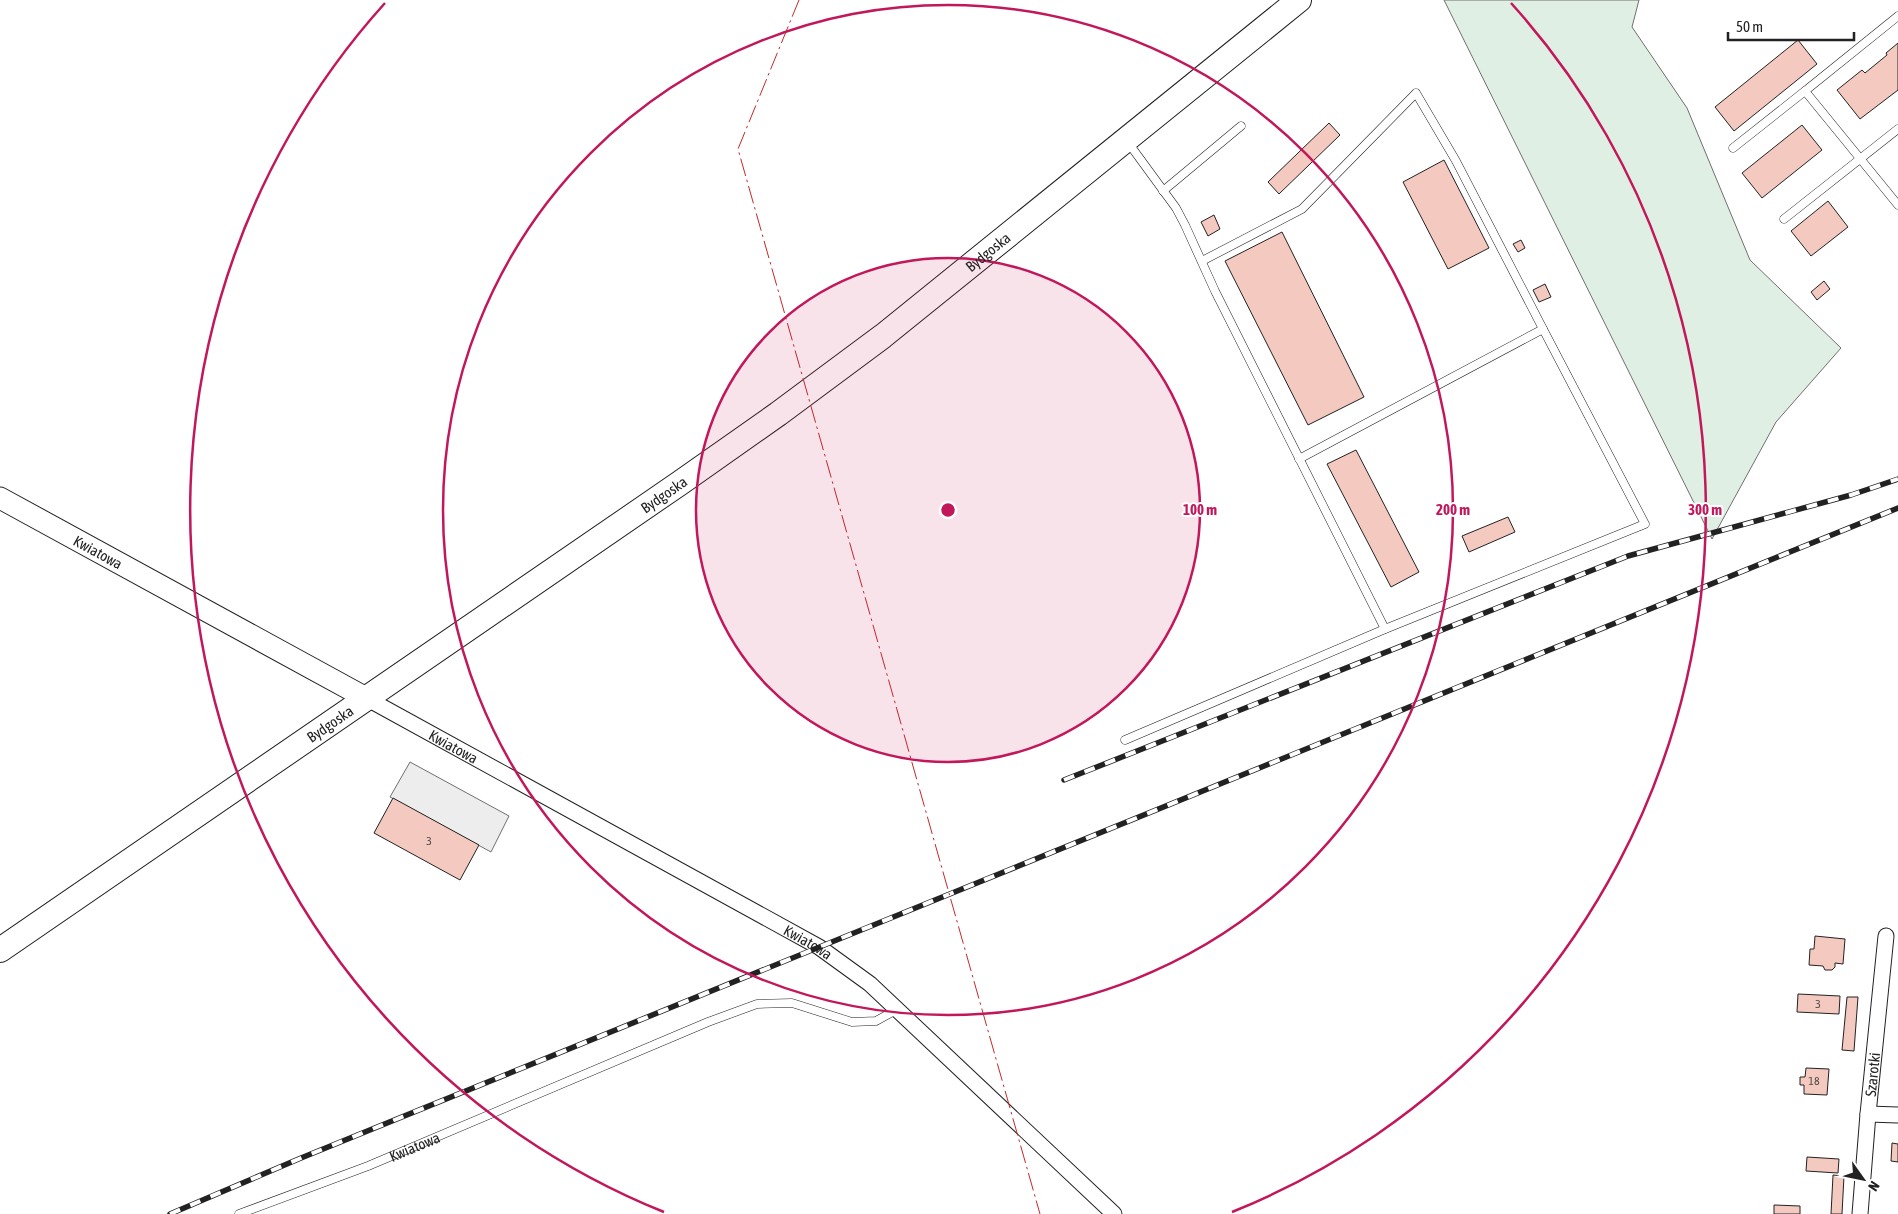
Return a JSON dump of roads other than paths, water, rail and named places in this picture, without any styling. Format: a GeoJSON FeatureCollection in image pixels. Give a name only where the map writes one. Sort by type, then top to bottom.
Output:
{"type":"FeatureCollection","features":[{"type":"Feature","properties":{"kind":"main road","name":"Bydgoska"},"geometry":{"type":"LineString","coordinates":[[0,950],[805,395],[883,336],[1299,0]]}},
{"type":"Feature","properties":{"kind":"street","name":"Kwiatowa"},"geometry":{"type":"LineString","coordinates":[[0,498],[819,947],[870,984],[1114,1214]]}},
{"type":"Feature","properties":{"kind":"street","name":"Szarotki"},"geometry":{"type":"LineString","coordinates":[[1860,1214],[1886,936]]}},
{"type":"Feature","properties":{"kind":"street"},"geometry":{"type":"LineString","coordinates":[[1868,1114],[1898,1116]]}},
{"type":"Feature","properties":{"kind":"lane"},"geometry":{"type":"LineString","coordinates":[[1732,148],[1898,16]]}},
{"type":"Feature","properties":{"kind":"lane"},"geometry":{"type":"LineString","coordinates":[[1805,91],[1898,205]]}},
{"type":"Feature","properties":{"kind":"lane"},"geometry":{"type":"LineString","coordinates":[[1125,740],[1385,629],[1646,524],[1456,161],[1416,93],[1302,209],[1202,261]]}},
{"type":"Feature","properties":{"kind":"lane"},"geometry":{"type":"LineString","coordinates":[[1163,191],[1242,126]]}},
{"type":"Feature","properties":{"kind":"lane"},"geometry":{"type":"LineString","coordinates":[[1784,219],[1898,129]]}},
{"type":"Feature","properties":{"kind":"lane"},"geometry":{"type":"LineString","coordinates":[[1126,139],[1181,216],[1299,459],[1385,629]]}},
{"type":"Feature","properties":{"kind":"lane"},"geometry":{"type":"LineString","coordinates":[[1299,459],[1543,329]]}},
{"type":"Feature","properties":{"kind":"lane","name":"Kwiatowa"},"geometry":{"type":"LineString","coordinates":[[239,1214],[368,1166],[708,1022],[757,1004],[792,1003],[852,1022],[876,1022],[896,1010]]}},
{"type":"Feature","properties":{"kind":"railway"},"geometry":{"type":"LineString","coordinates":[[1064,780],[1628,556],[1851,495],[1898,479]]}},
{"type":"Feature","properties":{"kind":"railway"},"geometry":{"type":"LineString","coordinates":[[170,1214],[301,1158],[1898,508]]}}]}
